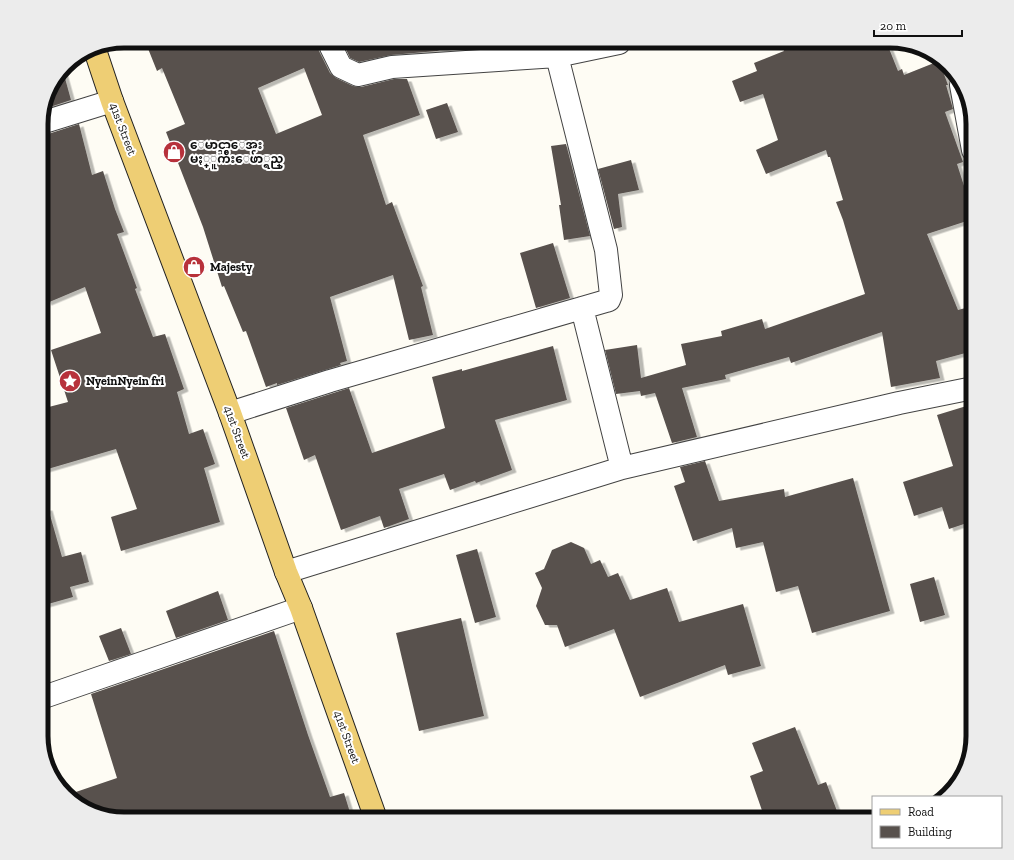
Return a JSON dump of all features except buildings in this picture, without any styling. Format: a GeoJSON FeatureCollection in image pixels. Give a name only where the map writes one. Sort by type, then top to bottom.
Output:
{"type":"FeatureCollection","features":[{"type":"Feature","properties":{"kind":"main road","name":"41st Street"},"geometry":{"type":"LineString","coordinates":[[96,54],[112,101],[230,413],[374,812]]}},
{"type":"Feature","properties":{"kind":"street"},"geometry":{"type":"LineString","coordinates":[[332,48],[342,67],[358,75],[392,68],[557,56],[595,48]]}},
{"type":"Feature","properties":{"kind":"street"},"geometry":{"type":"LineString","coordinates":[[230,413],[330,381],[610,300],[611,296],[606,250],[557,56]]}},
{"type":"Feature","properties":{"kind":"street"},"geometry":{"type":"LineString","coordinates":[[48,121],[112,101]]}},
{"type":"Feature","properties":{"kind":"street"},"geometry":{"type":"LineString","coordinates":[[582,308],[622,468]]}},
{"type":"Feature","properties":{"kind":"street"},"geometry":{"type":"LineString","coordinates":[[286,572],[622,468],[899,403],[966,389]]}},
{"type":"Feature","properties":{"kind":"street"},"geometry":{"type":"LineString","coordinates":[[48,696],[301,608]]}},
{"type":"Feature","properties":{"kind":"place","name":"ေမာင္သာေအး မႏ္ူက်ီးေဖ်ာ္ရည္"},"geometry":{"type":"Point","coordinates":[174,152]}},
{"type":"Feature","properties":{"kind":"place","name":"Majesty"},"geometry":{"type":"Point","coordinates":[194,267]}},
{"type":"Feature","properties":{"kind":"place","name":"NyeinNyein fri"},"geometry":{"type":"Point","coordinates":[70,381]}}]}
